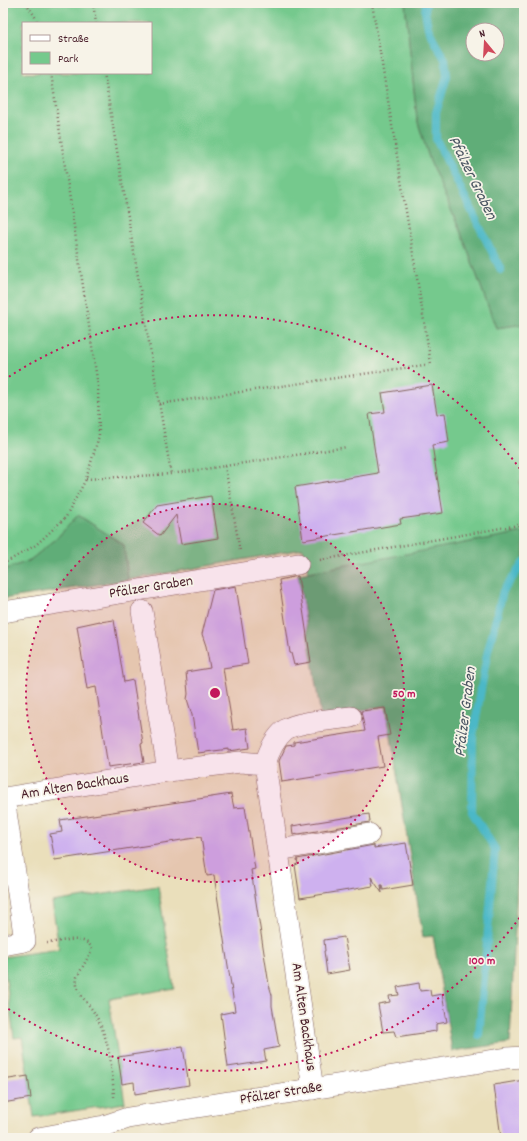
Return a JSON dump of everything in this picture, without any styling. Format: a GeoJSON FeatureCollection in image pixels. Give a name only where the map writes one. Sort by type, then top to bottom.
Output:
{"type":"FeatureCollection","features":[{"type":"Feature","properties":{"kind":"street","name":"Pfälzer Graben"},"geometry":{"type":"LineString","coordinates":[[3,612],[298,564]]}},
{"type":"Feature","properties":{"kind":"street"},"geometry":{"type":"LineString","coordinates":[[142,611],[168,771]]}},
{"type":"Feature","properties":{"kind":"street","name":"Am Alten Backhaus"},"geometry":{"type":"LineString","coordinates":[[313,1089],[279,850],[265,764],[269,750],[276,738],[286,729],[295,726],[351,717]]}},
{"type":"Feature","properties":{"kind":"street","name":"Am Alten Backhaus"},"geometry":{"type":"LineString","coordinates":[[25,941],[4,792],[240,762],[265,764]]}},
{"type":"Feature","properties":{"kind":"street"},"geometry":{"type":"LineString","coordinates":[[279,850],[369,834]]}},
{"type":"Feature","properties":{"kind":"street"},"geometry":{"type":"LineString","coordinates":[[3,945],[25,941]]}},
{"type":"Feature","properties":{"kind":"street","name":"Pfälzer Straße"},"geometry":{"type":"LineString","coordinates":[[38,1138],[104,1126],[128,1118],[507,1058],[524,1057]]}},
{"type":"Feature","properties":{"kind":"path"},"geometry":{"type":"LineString","coordinates":[[26,3],[38,22]]}},
{"type":"Feature","properties":{"kind":"path"},"geometry":{"type":"LineString","coordinates":[[93,3],[96,22]]}},
{"type":"Feature","properties":{"kind":"path"},"geometry":{"type":"LineString","coordinates":[[159,404],[431,364],[372,3]]}},
{"type":"Feature","properties":{"kind":"path"},"geometry":{"type":"LineString","coordinates":[[3,564],[36,545],[66,517],[86,479],[99,436],[98,386],[51,74]]}},
{"type":"Feature","properties":{"kind":"path"},"geometry":{"type":"LineString","coordinates":[[104,74],[170,474]]}},
{"type":"Feature","properties":{"kind":"path"},"geometry":{"type":"LineString","coordinates":[[86,479],[170,474],[347,447]]}},
{"type":"Feature","properties":{"kind":"path"},"geometry":{"type":"LineString","coordinates":[[225,466],[244,573]]}},
{"type":"Feature","properties":{"kind":"path"},"geometry":{"type":"LineString","coordinates":[[298,564],[524,524]]}},
{"type":"Feature","properties":{"kind":"path"},"geometry":{"type":"LineString","coordinates":[[25,941],[44,944],[80,939],[91,945],[92,950],[77,977],[76,982],[84,1000],[95,1014],[108,1043],[116,1122]]}},
{"type":"Feature","properties":{"kind":"green space"},"geometry":{"type":"Polygon","coordinates":[[[3,3],[405,3],[417,119],[430,161],[464,240],[496,328],[524,324],[524,480],[520,481],[524,508],[524,532],[308,573],[303,549],[128,580],[124,545],[78,515],[56,539],[29,561],[3,570],[3,3]]]}},
{"type":"Feature","properties":{"kind":"green space"},"geometry":{"type":"Polygon","coordinates":[[[405,3],[524,3],[524,324],[496,328],[464,240],[430,161],[417,119],[405,3]]]}},
{"type":"Feature","properties":{"kind":"green space"},"geometry":{"type":"Polygon","coordinates":[[[78,515],[124,545],[128,580],[3,599],[3,570],[29,561],[56,539],[78,515]]]}},
{"type":"Feature","properties":{"kind":"green space"},"geometry":{"type":"Polygon","coordinates":[[[524,532],[524,837],[519,838],[510,1043],[452,1051],[433,936],[423,937],[386,706],[321,717],[298,574],[524,532]]]}},
{"type":"Feature","properties":{"kind":"green space"},"geometry":{"type":"Polygon","coordinates":[[[158,886],[174,988],[109,999],[125,1103],[34,1117],[22,1037],[14,1038],[3,957],[59,949],[52,902],[158,886]]]}},
{"type":"Feature","properties":{"kind":"building"},"geometry":{"type":"Polygon","coordinates":[[[432,385],[437,414],[445,413],[449,442],[432,445],[443,513],[400,519],[401,524],[303,540],[295,487],[378,473],[369,414],[385,412],[382,393],[432,385]]]}},
{"type":"Feature","properties":{"kind":"building"},"geometry":{"type":"Polygon","coordinates":[[[211,496],[218,538],[181,544],[176,515],[160,536],[143,523],[157,505],[211,496]]]}},
{"type":"Feature","properties":{"kind":"building"},"geometry":{"type":"Polygon","coordinates":[[[298,576],[311,662],[294,665],[290,653],[279,580],[298,576]]]}},
{"type":"Feature","properties":{"kind":"building"},"geometry":{"type":"Polygon","coordinates":[[[236,586],[248,664],[223,668],[233,730],[247,728],[250,748],[198,753],[192,715],[187,699],[186,672],[210,668],[202,634],[213,590],[236,586]]]}},
{"type":"Feature","properties":{"kind":"building"},"geometry":{"type":"Polygon","coordinates":[[[114,620],[124,682],[133,680],[143,743],[141,744],[144,762],[108,767],[96,687],[87,689],[77,626],[100,621],[114,620]]]}},
{"type":"Feature","properties":{"kind":"building"},"geometry":{"type":"Polygon","coordinates":[[[385,708],[390,735],[378,737],[383,766],[282,782],[279,761],[286,746],[294,745],[294,742],[365,731],[361,711],[385,708]]]}},
{"type":"Feature","properties":{"kind":"building"},"geometry":{"type":"Polygon","coordinates":[[[231,794],[234,808],[245,807],[255,869],[251,870],[269,985],[272,995],[272,1006],[279,1047],[264,1050],[266,1061],[228,1067],[221,1014],[235,1011],[214,875],[207,876],[201,837],[55,860],[50,834],[62,832],[60,820],[231,794]]]}},
{"type":"Feature","properties":{"kind":"building"},"geometry":{"type":"Polygon","coordinates":[[[369,814],[370,822],[293,835],[292,826],[369,814]]]}},
{"type":"Feature","properties":{"kind":"building"},"geometry":{"type":"Polygon","coordinates":[[[406,843],[413,885],[383,890],[381,885],[382,893],[371,877],[373,886],[300,898],[295,865],[298,864],[297,859],[374,845],[374,848],[406,843]]]}},
{"type":"Feature","properties":{"kind":"building"},"geometry":{"type":"Polygon","coordinates":[[[344,937],[350,970],[327,974],[324,940],[344,937]]]}},
{"type":"Feature","properties":{"kind":"building"},"geometry":{"type":"Polygon","coordinates":[[[419,983],[420,991],[430,990],[431,996],[442,994],[447,1022],[436,1024],[436,1031],[396,1037],[394,1031],[383,1032],[378,1004],[390,1002],[389,996],[399,995],[397,987],[419,983]]]}},
{"type":"Feature","properties":{"kind":"building"},"geometry":{"type":"Polygon","coordinates":[[[183,1047],[189,1085],[135,1094],[134,1082],[122,1084],[118,1057],[183,1047]]]}},
{"type":"Feature","properties":{"kind":"building"},"geometry":{"type":"Polygon","coordinates":[[[28,1076],[31,1098],[3,1103],[3,1080],[28,1076]]]}},
{"type":"Feature","properties":{"kind":"building"},"geometry":{"type":"Polygon","coordinates":[[[524,1080],[524,1138],[501,1138],[494,1085],[524,1080]]]}},
{"type":"Feature","properties":{"kind":"waterway","name":"Pfälzer Graben"},"geometry":{"type":"LineString","coordinates":[[426,3],[425,11],[428,28],[445,59],[447,76],[436,113],[436,139],[501,270]]}},
{"type":"Feature","properties":{"kind":"waterway","name":"Pfälzer Graben"},"geometry":{"type":"LineString","coordinates":[[479,1035],[495,849],[472,812],[473,736],[487,655],[503,591],[524,562]]}}]}
